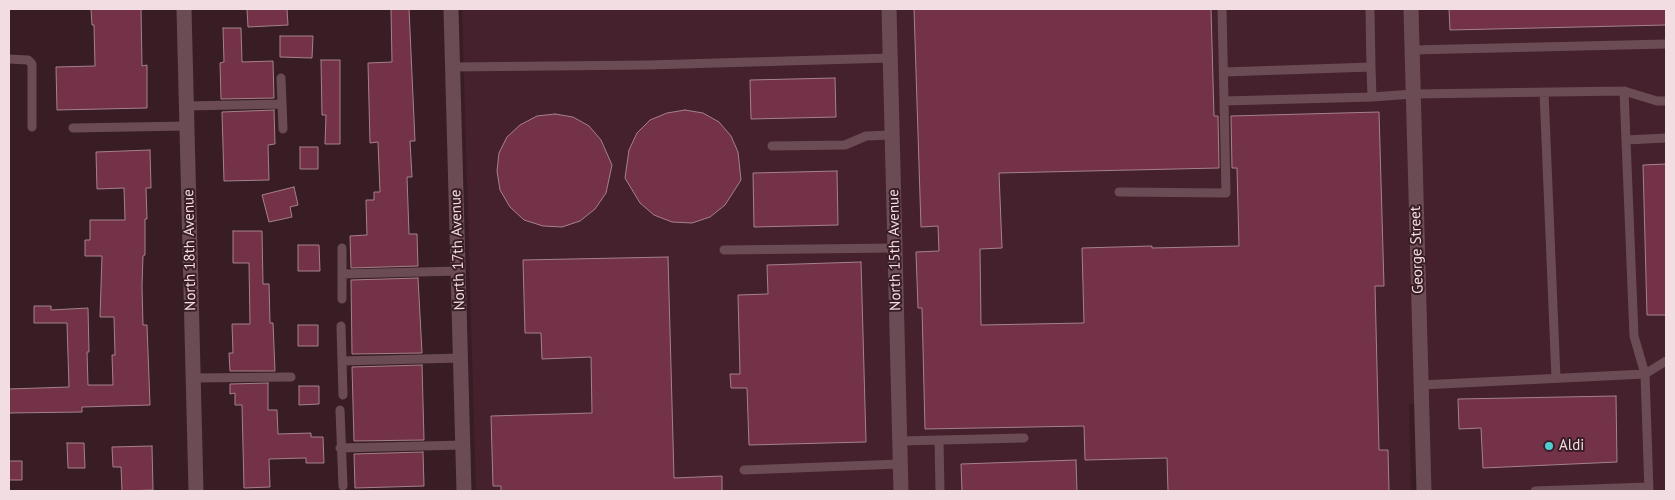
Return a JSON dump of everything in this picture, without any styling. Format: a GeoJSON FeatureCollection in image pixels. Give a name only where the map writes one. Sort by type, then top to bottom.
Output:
{"type":"FeatureCollection","features":[{"type":"Feature","properties":{"kind":"street","name":"North 18th Avenue"},"geometry":{"type":"LineString","coordinates":[[184,9],[196,491]]}},
{"type":"Feature","properties":{"kind":"street","name":"North 17th Avenue"},"geometry":{"type":"LineString","coordinates":[[451,9],[464,491]]}},
{"type":"Feature","properties":{"kind":"street","name":"North 15th Avenue"},"geometry":{"type":"LineString","coordinates":[[889,9],[901,491]]}},
{"type":"Feature","properties":{"kind":"street","name":"George Street"},"geometry":{"type":"LineString","coordinates":[[1411,9],[1424,491]]}},
{"type":"Feature","properties":{"kind":"lane"},"geometry":{"type":"LineString","coordinates":[[1119,192],[1226,193],[1222,9]]}},
{"type":"Feature","properties":{"kind":"lane"},"geometry":{"type":"LineString","coordinates":[[1370,9],[1372,97]]}},
{"type":"Feature","properties":{"kind":"lane"},"geometry":{"type":"LineString","coordinates":[[1412,50],[1666,44]]}},
{"type":"Feature","properties":{"kind":"lane"},"geometry":{"type":"LineString","coordinates":[[453,67],[667,65],[890,58]]}},
{"type":"Feature","properties":{"kind":"lane"},"geometry":{"type":"LineString","coordinates":[[9,59],[28,60],[32,64],[32,127]]}},
{"type":"Feature","properties":{"kind":"lane"},"geometry":{"type":"LineString","coordinates":[[1224,72],[1371,66]]}},
{"type":"Feature","properties":{"kind":"lane"},"geometry":{"type":"LineString","coordinates":[[281,78],[283,129]]}},
{"type":"Feature","properties":{"kind":"lane"},"geometry":{"type":"LineString","coordinates":[[1224,101],[1413,94],[1624,91],[1657,101],[1666,101]]}},
{"type":"Feature","properties":{"kind":"lane"},"geometry":{"type":"LineString","coordinates":[[1535,491],[1649,489],[1644,374],[1634,336],[1624,91]]}},
{"type":"Feature","properties":{"kind":"lane"},"geometry":{"type":"LineString","coordinates":[[1544,92],[1556,378]]}},
{"type":"Feature","properties":{"kind":"lane"},"geometry":{"type":"LineString","coordinates":[[186,106],[282,104]]}},
{"type":"Feature","properties":{"kind":"lane"},"geometry":{"type":"LineString","coordinates":[[73,128],[187,126]]}},
{"type":"Feature","properties":{"kind":"lane"},"geometry":{"type":"LineString","coordinates":[[772,146],[845,145],[866,136],[892,135]]}},
{"type":"Feature","properties":{"kind":"lane"},"geometry":{"type":"LineString","coordinates":[[1626,140],[1666,138]]}},
{"type":"Feature","properties":{"kind":"lane"},"geometry":{"type":"LineString","coordinates":[[342,248],[342,299]]}},
{"type":"Feature","properties":{"kind":"lane"},"geometry":{"type":"LineString","coordinates":[[724,250],[895,248]]}},
{"type":"Feature","properties":{"kind":"lane"},"geometry":{"type":"LineString","coordinates":[[342,274],[458,270]]}},
{"type":"Feature","properties":{"kind":"lane"},"geometry":{"type":"LineString","coordinates":[[341,326],[343,395]]}},
{"type":"Feature","properties":{"kind":"lane"},"geometry":{"type":"LineString","coordinates":[[342,361],[461,358]]}},
{"type":"Feature","properties":{"kind":"lane"},"geometry":{"type":"LineString","coordinates":[[1421,385],[1644,374],[1666,362]]}},
{"type":"Feature","properties":{"kind":"lane"},"geometry":{"type":"LineString","coordinates":[[193,378],[290,377]]}},
{"type":"Feature","properties":{"kind":"lane"},"geometry":{"type":"LineString","coordinates":[[340,410],[343,486]]}},
{"type":"Feature","properties":{"kind":"lane"},"geometry":{"type":"LineString","coordinates":[[900,441],[1024,438]]}},
{"type":"Feature","properties":{"kind":"lane"},"geometry":{"type":"LineString","coordinates":[[939,440],[940,491]]}},
{"type":"Feature","properties":{"kind":"lane"},"geometry":{"type":"LineString","coordinates":[[340,448],[463,445]]}},
{"type":"Feature","properties":{"kind":"lane"},"geometry":{"type":"LineString","coordinates":[[744,470],[900,464]]}},
{"type":"Feature","properties":{"kind":"shaded area"},"geometry":{"type":"Polygon","coordinates":[[[462,9],[1666,9],[1666,491],[1426,491],[1422,402],[1409,404],[1411,491],[476,491],[462,9]]]}},
{"type":"Feature","properties":{"kind":"building"},"geometry":{"type":"Polygon","coordinates":[[[91,9],[141,9],[142,66],[147,65],[147,108],[57,110],[56,67],[95,66],[94,25],[92,25],[91,9]]]}},
{"type":"Feature","properties":{"kind":"building"},"geometry":{"type":"Polygon","coordinates":[[[247,9],[287,9],[288,25],[248,27],[247,9]]]}},
{"type":"Feature","properties":{"kind":"building"},"geometry":{"type":"Polygon","coordinates":[[[391,9],[409,9],[415,141],[410,141],[412,177],[407,177],[409,234],[417,234],[418,266],[351,268],[350,236],[367,235],[366,200],[374,200],[374,192],[380,192],[378,142],[370,143],[368,63],[392,62],[391,9]]]}},
{"type":"Feature","properties":{"kind":"building"},"geometry":{"type":"Polygon","coordinates":[[[914,9],[1211,9],[1214,116],[1218,116],[1219,168],[999,173],[1002,248],[980,249],[981,325],[1084,323],[1082,248],[1239,246],[1237,168],[1232,168],[1231,116],[1379,112],[1384,286],[1375,286],[1379,450],[1388,450],[1389,491],[1168,491],[1167,458],[1085,460],[1084,426],[925,429],[922,308],[918,308],[916,252],[939,251],[938,226],[921,227],[914,9]]]}},
{"type":"Feature","properties":{"kind":"building"},"geometry":{"type":"Polygon","coordinates":[[[1449,9],[1666,9],[1666,25],[1450,30],[1449,9]]]}},
{"type":"Feature","properties":{"kind":"building"},"geometry":{"type":"Polygon","coordinates":[[[223,28],[241,28],[242,62],[273,61],[274,98],[221,99],[220,63],[224,62],[223,28]]]}},
{"type":"Feature","properties":{"kind":"building"},"geometry":{"type":"Polygon","coordinates":[[[280,36],[313,36],[312,58],[280,57],[280,36]]]}},
{"type":"Feature","properties":{"kind":"building"},"geometry":{"type":"Polygon","coordinates":[[[321,60],[340,60],[340,144],[325,144],[326,115],[322,115],[321,60]]]}},
{"type":"Feature","properties":{"kind":"building"},"geometry":{"type":"Polygon","coordinates":[[[835,78],[836,117],[751,119],[750,80],[835,78]]]}},
{"type":"Feature","properties":{"kind":"building"},"geometry":{"type":"Polygon","coordinates":[[[274,110],[275,144],[268,145],[269,180],[224,181],[222,112],[274,110]]]}},
{"type":"Feature","properties":{"kind":"building"},"geometry":{"type":"Polygon","coordinates":[[[685,110],[703,113],[719,122],[731,136],[738,152],[741,180],[725,205],[710,217],[692,223],[672,222],[654,215],[640,203],[625,178],[629,150],[637,133],[650,120],[667,113],[685,110]]]}},
{"type":"Feature","properties":{"kind":"building"},"geometry":{"type":"Polygon","coordinates":[[[555,114],[573,117],[589,126],[601,140],[612,165],[606,193],[595,209],[580,221],[562,227],[543,226],[524,220],[510,207],[500,190],[497,171],[499,153],[507,137],[520,125],[537,116],[555,114]]]}},
{"type":"Feature","properties":{"kind":"building"},"geometry":{"type":"Polygon","coordinates":[[[300,147],[318,147],[318,169],[300,169],[300,147]]]}},
{"type":"Feature","properties":{"kind":"building"},"geometry":{"type":"Polygon","coordinates":[[[150,150],[151,188],[146,188],[147,219],[145,219],[145,255],[143,256],[142,286],[143,325],[147,325],[150,405],[82,407],[82,412],[9,413],[9,389],[69,387],[67,323],[34,323],[34,306],[51,306],[51,310],[88,308],[88,385],[113,385],[112,355],[115,355],[114,317],[100,317],[102,256],[85,256],[85,240],[90,240],[90,220],[125,220],[124,188],[97,189],[96,152],[150,150]]]}},
{"type":"Feature","properties":{"kind":"building"},"geometry":{"type":"Polygon","coordinates":[[[1666,164],[1666,315],[1647,315],[1643,165],[1666,164]]]}},
{"type":"Feature","properties":{"kind":"building"},"geometry":{"type":"Polygon","coordinates":[[[837,171],[838,225],[754,227],[753,173],[837,171]]]}},
{"type":"Feature","properties":{"kind":"building"},"geometry":{"type":"Polygon","coordinates":[[[294,187],[298,205],[290,207],[292,217],[269,222],[262,195],[294,187]]]}},
{"type":"Feature","properties":{"kind":"building"},"geometry":{"type":"Polygon","coordinates":[[[233,231],[262,231],[263,284],[269,284],[270,323],[273,323],[275,371],[230,371],[229,353],[233,353],[232,324],[250,324],[249,263],[233,263],[233,231]]]}},
{"type":"Feature","properties":{"kind":"building"},"geometry":{"type":"Polygon","coordinates":[[[298,245],[319,245],[320,271],[298,271],[298,245]]]}},
{"type":"Feature","properties":{"kind":"building"},"geometry":{"type":"Polygon","coordinates":[[[668,257],[674,478],[722,476],[722,491],[501,491],[501,486],[493,486],[491,416],[592,413],[591,357],[542,359],[541,333],[525,333],[523,260],[668,257]]]}},
{"type":"Feature","properties":{"kind":"building"},"geometry":{"type":"Polygon","coordinates":[[[861,262],[866,442],[749,445],[747,388],[731,388],[730,374],[740,374],[738,295],[768,294],[767,265],[861,262]]]}},
{"type":"Feature","properties":{"kind":"building"},"geometry":{"type":"Polygon","coordinates":[[[418,278],[422,353],[352,354],[351,280],[418,278]]]}},
{"type":"Feature","properties":{"kind":"building"},"geometry":{"type":"Polygon","coordinates":[[[298,325],[318,325],[318,346],[298,346],[298,325]]]}},
{"type":"Feature","properties":{"kind":"building"},"geometry":{"type":"Polygon","coordinates":[[[422,365],[424,440],[354,441],[352,367],[422,365]]]}},
{"type":"Feature","properties":{"kind":"building"},"geometry":{"type":"Polygon","coordinates":[[[268,383],[268,410],[277,410],[278,434],[311,433],[311,437],[323,437],[324,463],[306,463],[306,458],[269,459],[270,487],[244,488],[242,405],[235,405],[235,393],[230,394],[230,384],[268,383]]]}},
{"type":"Feature","properties":{"kind":"building"},"geometry":{"type":"Polygon","coordinates":[[[299,386],[319,386],[319,404],[299,405],[299,386]]]}},
{"type":"Feature","properties":{"kind":"building","name":"Aldi"},"geometry":{"type":"Polygon","coordinates":[[[1616,396],[1617,462],[1483,468],[1481,428],[1459,429],[1458,399],[1616,396]]]}},
{"type":"Feature","properties":{"kind":"building"},"geometry":{"type":"Polygon","coordinates":[[[67,443],[84,443],[85,468],[68,468],[67,443]]]}},
{"type":"Feature","properties":{"kind":"building"},"geometry":{"type":"Polygon","coordinates":[[[152,446],[153,490],[122,491],[121,467],[113,467],[112,447],[152,446]]]}},
{"type":"Feature","properties":{"kind":"building"},"geometry":{"type":"Polygon","coordinates":[[[423,452],[424,486],[355,488],[354,454],[423,452]]]}},
{"type":"Feature","properties":{"kind":"building"},"geometry":{"type":"Polygon","coordinates":[[[1076,460],[1077,491],[962,491],[961,464],[1076,460]]]}},
{"type":"Feature","properties":{"kind":"building"},"geometry":{"type":"Polygon","coordinates":[[[9,461],[22,461],[22,480],[9,480],[9,461]]]}},
{"type":"Feature","properties":{"kind":"place","name":"Aldi"},"geometry":{"type":"Point","coordinates":[1549,446]}}]}
